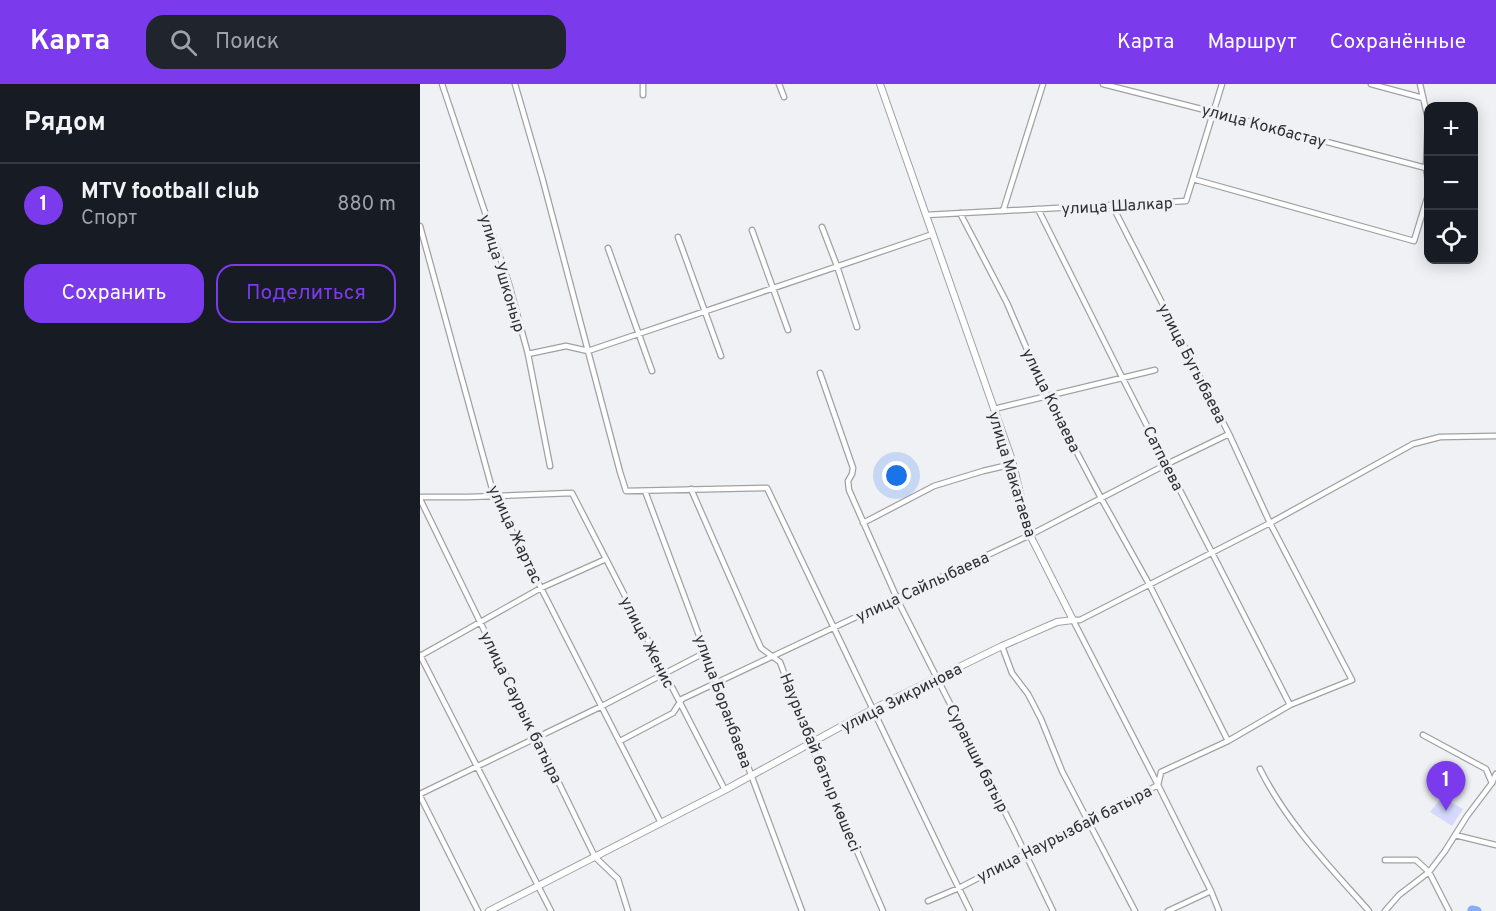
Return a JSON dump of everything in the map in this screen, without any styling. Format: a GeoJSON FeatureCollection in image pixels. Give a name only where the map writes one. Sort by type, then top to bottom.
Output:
{"type":"FeatureCollection","features":[{"type":"Feature","properties":{"kind":"street","name":"улица Ушконыр"},"geometry":{"type":"LineString","coordinates":[[442,84],[509,284],[528,354],[550,466]]}},
{"type":"Feature","properties":{"kind":"street"},"geometry":{"type":"LineString","coordinates":[[515,84],[626,491],[767,488],[970,911]]}},
{"type":"Feature","properties":{"kind":"street"},"geometry":{"type":"LineString","coordinates":[[644,84],[644,95]]}},
{"type":"Feature","properties":{"kind":"street"},"geometry":{"type":"LineString","coordinates":[[779,84],[784,98]]}},
{"type":"Feature","properties":{"kind":"street","name":"улица Макатаева"},"geometry":{"type":"LineString","coordinates":[[880,84],[1013,464],[1030,535],[1158,785],[1219,911]]}},
{"type":"Feature","properties":{"kind":"street"},"geometry":{"type":"LineString","coordinates":[[1003,211],[1042,84]]}},
{"type":"Feature","properties":{"kind":"street","name":"улица Кокбастау"},"geometry":{"type":"LineString","coordinates":[[1103,84],[1424,167]]}},
{"type":"Feature","properties":{"kind":"street","name":"улица Шалкар"},"geometry":{"type":"LineString","coordinates":[[926,215],[1186,201],[1222,84]]}},
{"type":"Feature","properties":{"kind":"street"},"geometry":{"type":"LineString","coordinates":[[1371,84],[1423,98]]}},
{"type":"Feature","properties":{"kind":"street"},"geometry":{"type":"LineString","coordinates":[[1420,84],[1428,119],[1426,156]]}},
{"type":"Feature","properties":{"kind":"street"},"geometry":{"type":"LineString","coordinates":[[1193,179],[1414,241],[1424,208]]}},
{"type":"Feature","properties":{"kind":"street","name":"улица Бугыбаева"},"geometry":{"type":"LineString","coordinates":[[1112,205],[1229,434],[1270,522],[1352,680]]}},
{"type":"Feature","properties":{"kind":"street","name":"Сатпаева"},"geometry":{"type":"LineString","coordinates":[[1038,209],[1290,705]]}},
{"type":"Feature","properties":{"kind":"street","name":"улица Конаева"},"geometry":{"type":"LineString","coordinates":[[960,213],[1007,303],[1047,396],[1149,584],[1228,741]]}},
{"type":"Feature","properties":{"kind":"street","name":"улица Жартас"},"geometry":{"type":"LineString","coordinates":[[420,226],[494,496],[661,823]]}},
{"type":"Feature","properties":{"kind":"street"},"geometry":{"type":"LineString","coordinates":[[822,227],[857,327]]}},
{"type":"Feature","properties":{"kind":"street"},"geometry":{"type":"LineString","coordinates":[[752,231],[788,330]]}},
{"type":"Feature","properties":{"kind":"street"},"geometry":{"type":"LineString","coordinates":[[528,354],[566,346],[588,351],[933,234]]}},
{"type":"Feature","properties":{"kind":"street"},"geometry":{"type":"LineString","coordinates":[[678,237],[721,357]]}},
{"type":"Feature","properties":{"kind":"street"},"geometry":{"type":"LineString","coordinates":[[608,248],[652,371]]}},
{"type":"Feature","properties":{"kind":"street"},"geometry":{"type":"LineString","coordinates":[[994,409],[1155,370]]}},
{"type":"Feature","properties":{"kind":"street","name":"Суранши батыр"},"geometry":{"type":"LineString","coordinates":[[820,373],[853,468],[848,486],[863,523],[896,597],[1053,911]]}},
{"type":"Feature","properties":{"kind":"street","name":"улица Сайлыбаева"},"geometry":{"type":"LineString","coordinates":[[620,741],[673,712],[682,699],[717,681],[1030,535],[1229,434]]}},
{"type":"Feature","properties":{"kind":"street","name":"улица Зикринова"},"geometry":{"type":"LineString","coordinates":[[489,911],[725,790],[873,709],[1002,646],[1057,622],[1080,620],[1270,522],[1413,444],[1440,437],[1496,436]]}},
{"type":"Feature","properties":{"kind":"street"},"geometry":{"type":"LineString","coordinates":[[863,523],[934,486],[1013,464]]}},
{"type":"Feature","properties":{"kind":"street","name":"Наурызбай батыр көшесі"},"geometry":{"type":"LineString","coordinates":[[690,489],[761,648],[780,662],[810,743],[883,911]]}},
{"type":"Feature","properties":{"kind":"street","name":"улица Боранбаева"},"geometry":{"type":"LineString","coordinates":[[645,491],[802,911]]}},
{"type":"Feature","properties":{"kind":"street","name":"улица Женис"},"geometry":{"type":"LineString","coordinates":[[494,496],[572,493],[725,790]]}},
{"type":"Feature","properties":{"kind":"street"},"geometry":{"type":"LineString","coordinates":[[420,498],[494,496]]}},
{"type":"Feature","properties":{"kind":"street","name":"улица Саурык батыра"},"geometry":{"type":"LineString","coordinates":[[420,498],[595,856],[618,879],[628,911]]}},
{"type":"Feature","properties":{"kind":"street"},"geometry":{"type":"LineString","coordinates":[[551,911],[420,655],[542,588],[606,559]]}},
{"type":"Feature","properties":{"kind":"street"},"geometry":{"type":"LineString","coordinates":[[1002,646],[1012,673],[1028,694],[1041,719],[1062,771],[1135,911]]}},
{"type":"Feature","properties":{"kind":"street"},"geometry":{"type":"LineString","coordinates":[[478,911],[420,795],[706,652]]}},
{"type":"Feature","properties":{"kind":"street","name":"улица Наурызбай батыра"},"geometry":{"type":"LineString","coordinates":[[928,902],[1158,785],[1161,772],[1228,741],[1290,705],[1352,680]]}},
{"type":"Feature","properties":{"kind":"street"},"geometry":{"type":"LineString","coordinates":[[1423,735],[1486,769],[1492,783]]}},
{"type":"Feature","properties":{"kind":"street"},"geometry":{"type":"LineString","coordinates":[[1260,769],[1271,790],[1307,841],[1369,911]]}},
{"type":"Feature","properties":{"kind":"street"},"geometry":{"type":"LineString","coordinates":[[1385,911],[1399,895],[1430,872],[1496,774]]}},
{"type":"Feature","properties":{"kind":"street"},"geometry":{"type":"LineString","coordinates":[[1455,835],[1496,845]]}},
{"type":"Feature","properties":{"kind":"street"},"geometry":{"type":"LineString","coordinates":[[1385,860],[1416,860],[1430,872],[1449,911]]}},
{"type":"Feature","properties":{"kind":"street"},"geometry":{"type":"LineString","coordinates":[[1168,911],[1211,891]]}},
{"type":"Feature","properties":{"kind":"shaded area"},"geometry":{"type":"Polygon","coordinates":[[[1442,797],[1463,809],[1452,826],[1430,812],[1442,797]]]}},
{"type":"Feature","properties":{"kind":"waterway"},"geometry":{"type":"LineString","coordinates":[[1472,910],[1477,911]]}},
{"type":"Feature","properties":{"kind":"place","name":"MTV football club"},"geometry":{"type":"Point","coordinates":[1446,811]}}]}
